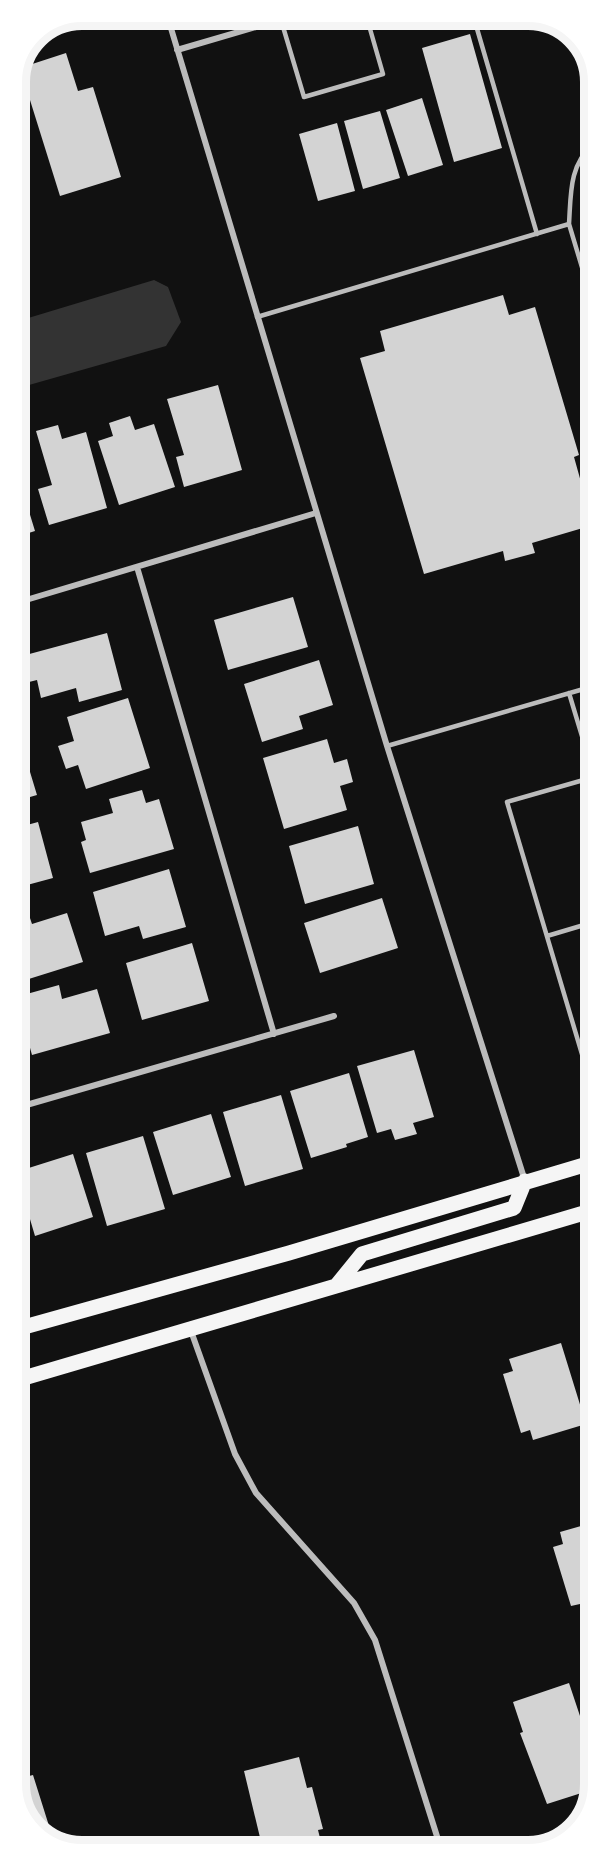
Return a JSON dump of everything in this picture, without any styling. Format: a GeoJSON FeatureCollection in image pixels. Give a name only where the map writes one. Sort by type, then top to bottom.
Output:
{"type":"FeatureCollection","features":[{"type":"Feature","properties":{"kind":"main road"},"geometry":{"type":"LineString","coordinates":[[26,1326],[584,1165]]}},
{"type":"Feature","properties":{"kind":"main road"},"geometry":{"type":"LineString","coordinates":[[336,1286],[362,1254],[514,1208],[525,1181]]}},
{"type":"Feature","properties":{"kind":"main road"},"geometry":{"type":"LineString","coordinates":[[26,1377],[584,1213]]}},
{"type":"Feature","properties":{"kind":"street"},"geometry":{"type":"LineString","coordinates":[[170,26],[387,746],[525,1181]]}},
{"type":"Feature","properties":{"kind":"street"},"geometry":{"type":"LineString","coordinates":[[177,50],[260,26]]}},
{"type":"Feature","properties":{"kind":"street"},"geometry":{"type":"LineString","coordinates":[[26,600],[316,513]]}},
{"type":"Feature","properties":{"kind":"street"},"geometry":{"type":"LineString","coordinates":[[137,567],[274,1034]]}},
{"type":"Feature","properties":{"kind":"street"},"geometry":{"type":"LineString","coordinates":[[26,1105],[334,1016]]}},
{"type":"Feature","properties":{"kind":"street"},"geometry":{"type":"LineString","coordinates":[[191,1330],[235,1454],[256,1493],[354,1603],[375,1640],[438,1840]]}},
{"type":"Feature","properties":{"kind":"lane"},"geometry":{"type":"LineString","coordinates":[[283,26],[304,97],[383,74],[369,26]]}},
{"type":"Feature","properties":{"kind":"lane"},"geometry":{"type":"LineString","coordinates":[[476,26],[537,234]]}},
{"type":"Feature","properties":{"kind":"lane"},"geometry":{"type":"LineString","coordinates":[[584,153],[578,159],[573,171],[569,224],[584,274]]}},
{"type":"Feature","properties":{"kind":"lane"},"geometry":{"type":"LineString","coordinates":[[257,317],[569,224]]}},
{"type":"Feature","properties":{"kind":"lane"},"geometry":{"type":"LineString","coordinates":[[387,746],[584,689]]}},
{"type":"Feature","properties":{"kind":"lane"},"geometry":{"type":"LineString","coordinates":[[569,693],[584,743]]}},
{"type":"Feature","properties":{"kind":"lane"},"geometry":{"type":"LineString","coordinates":[[584,779],[507,802],[584,1061]]}},
{"type":"Feature","properties":{"kind":"lane"},"geometry":{"type":"LineString","coordinates":[[547,936],[584,925]]}},
{"type":"Feature","properties":{"kind":"shaded area"},"geometry":{"type":"Polygon","coordinates":[[[154,280],[168,287],[181,322],[166,346],[26,386],[26,319],[154,280]]]}},
{"type":"Feature","properties":{"kind":"building"},"geometry":{"type":"Polygon","coordinates":[[[470,34],[502,148],[454,162],[422,48],[470,34]]]}},
{"type":"Feature","properties":{"kind":"building"},"geometry":{"type":"Polygon","coordinates":[[[66,53],[78,91],[93,87],[121,177],[60,196],[26,87],[28,65],[66,53]]]}},
{"type":"Feature","properties":{"kind":"building"},"geometry":{"type":"Polygon","coordinates":[[[422,98],[443,165],[408,176],[386,110],[422,98]]]}},
{"type":"Feature","properties":{"kind":"building"},"geometry":{"type":"Polygon","coordinates":[[[380,111],[400,178],[363,189],[344,121],[380,111]]]}},
{"type":"Feature","properties":{"kind":"building"},"geometry":{"type":"Polygon","coordinates":[[[337,123],[355,191],[318,201],[299,134],[337,123]]]}},
{"type":"Feature","properties":{"kind":"building"},"geometry":{"type":"Polygon","coordinates":[[[503,295],[509,315],[535,307],[579,455],[574,457],[584,493],[584,528],[532,543],[535,553],[505,561],[503,551],[424,574],[360,358],[385,351],[380,331],[503,295]]]}},
{"type":"Feature","properties":{"kind":"building"},"geometry":{"type":"Polygon","coordinates":[[[218,385],[242,470],[184,487],[176,457],[184,455],[167,399],[218,385]]]}},
{"type":"Feature","properties":{"kind":"building"},"geometry":{"type":"Polygon","coordinates":[[[130,416],[135,430],[154,424],[175,487],[119,505],[98,441],[113,436],[109,423],[130,416]]]}},
{"type":"Feature","properties":{"kind":"building"},"geometry":{"type":"Polygon","coordinates":[[[58,425],[62,439],[86,432],[107,508],[49,525],[38,489],[52,485],[36,431],[58,425]]]}},
{"type":"Feature","properties":{"kind":"building"},"geometry":{"type":"Polygon","coordinates":[[[26,502],[35,531],[26,534],[26,502]]]}},
{"type":"Feature","properties":{"kind":"building"},"geometry":{"type":"Polygon","coordinates":[[[293,597],[308,647],[228,670],[214,620],[293,597]]]}},
{"type":"Feature","properties":{"kind":"building"},"geometry":{"type":"Polygon","coordinates":[[[107,633],[122,690],[79,702],[76,688],[41,698],[37,680],[29,682],[26,655],[107,633]]]}},
{"type":"Feature","properties":{"kind":"building"},"geometry":{"type":"Polygon","coordinates":[[[319,660],[333,705],[299,716],[303,729],[262,742],[244,684],[319,660]]]}},
{"type":"Feature","properties":{"kind":"building"},"geometry":{"type":"Polygon","coordinates":[[[128,698],[150,768],[86,789],[78,765],[66,769],[58,746],[74,741],[67,717],[128,698]]]}},
{"type":"Feature","properties":{"kind":"building"},"geometry":{"type":"Polygon","coordinates":[[[327,739],[334,763],[347,759],[353,782],[340,786],[347,810],[284,829],[263,758],[327,739]]]}},
{"type":"Feature","properties":{"kind":"building"},"geometry":{"type":"Polygon","coordinates":[[[26,759],[37,795],[26,798],[26,759]]]}},
{"type":"Feature","properties":{"kind":"building"},"geometry":{"type":"Polygon","coordinates":[[[142,790],[146,803],[159,799],[174,849],[90,873],[81,842],[86,840],[81,822],[113,813],[109,799],[142,790]]]}},
{"type":"Feature","properties":{"kind":"building"},"geometry":{"type":"Polygon","coordinates":[[[38,822],[53,878],[26,885],[26,825],[38,822]]]}},
{"type":"Feature","properties":{"kind":"building"},"geometry":{"type":"Polygon","coordinates":[[[358,826],[374,884],[305,904],[289,846],[358,826]]]}},
{"type":"Feature","properties":{"kind":"building"},"geometry":{"type":"Polygon","coordinates":[[[169,869],[186,927],[143,939],[139,926],[105,936],[93,892],[169,869]]]}},
{"type":"Feature","properties":{"kind":"building"},"geometry":{"type":"Polygon","coordinates":[[[382,898],[398,948],[320,973],[304,923],[382,898]]]}},
{"type":"Feature","properties":{"kind":"building"},"geometry":{"type":"Polygon","coordinates":[[[28,912],[32,924],[67,913],[83,962],[26,980],[26,913],[28,912]]]}},
{"type":"Feature","properties":{"kind":"building"},"geometry":{"type":"Polygon","coordinates":[[[192,943],[209,1001],[142,1020],[126,963],[192,943]]]}},
{"type":"Feature","properties":{"kind":"building"},"geometry":{"type":"Polygon","coordinates":[[[59,985],[62,999],[97,989],[110,1033],[32,1055],[26,1033],[26,994],[59,985]]]}},
{"type":"Feature","properties":{"kind":"building"},"geometry":{"type":"Polygon","coordinates":[[[414,1050],[434,1117],[413,1123],[417,1134],[395,1140],[391,1129],[377,1133],[357,1066],[414,1050]]]}},
{"type":"Feature","properties":{"kind":"building"},"geometry":{"type":"Polygon","coordinates":[[[349,1073],[368,1137],[346,1144],[347,1147],[311,1158],[290,1091],[349,1073]]]}},
{"type":"Feature","properties":{"kind":"building"},"geometry":{"type":"Polygon","coordinates":[[[281,1095],[303,1169],[245,1186],[223,1112],[281,1095]]]}},
{"type":"Feature","properties":{"kind":"building"},"geometry":{"type":"Polygon","coordinates":[[[211,1114],[231,1177],[173,1195],[153,1132],[211,1114]]]}},
{"type":"Feature","properties":{"kind":"building"},"geometry":{"type":"Polygon","coordinates":[[[143,1136],[165,1209],[107,1226],[86,1153],[143,1136]]]}},
{"type":"Feature","properties":{"kind":"building"},"geometry":{"type":"Polygon","coordinates":[[[73,1154],[93,1217],[35,1236],[26,1206],[26,1169],[73,1154]]]}},
{"type":"Feature","properties":{"kind":"building"},"geometry":{"type":"Polygon","coordinates":[[[561,1343],[584,1418],[584,1425],[533,1440],[530,1430],[521,1433],[503,1374],[513,1371],[509,1359],[561,1343]]]}},
{"type":"Feature","properties":{"kind":"building"},"geometry":{"type":"Polygon","coordinates":[[[584,1525],[583,1613],[580,1604],[571,1606],[553,1547],[563,1544],[560,1532],[584,1525]]]}},
{"type":"Feature","properties":{"kind":"building"},"geometry":{"type":"Polygon","coordinates":[[[569,1683],[584,1728],[584,1792],[547,1804],[520,1733],[523,1732],[513,1702],[569,1683]]]}},
{"type":"Feature","properties":{"kind":"building"},"geometry":{"type":"Polygon","coordinates":[[[299,1757],[307,1788],[312,1787],[323,1829],[318,1830],[320,1840],[261,1840],[244,1771],[299,1757]]]}},
{"type":"Feature","properties":{"kind":"building"},"geometry":{"type":"Polygon","coordinates":[[[33,1775],[50,1829],[45,1827],[33,1813],[27,1799],[26,1777],[33,1775]]]}}]}
